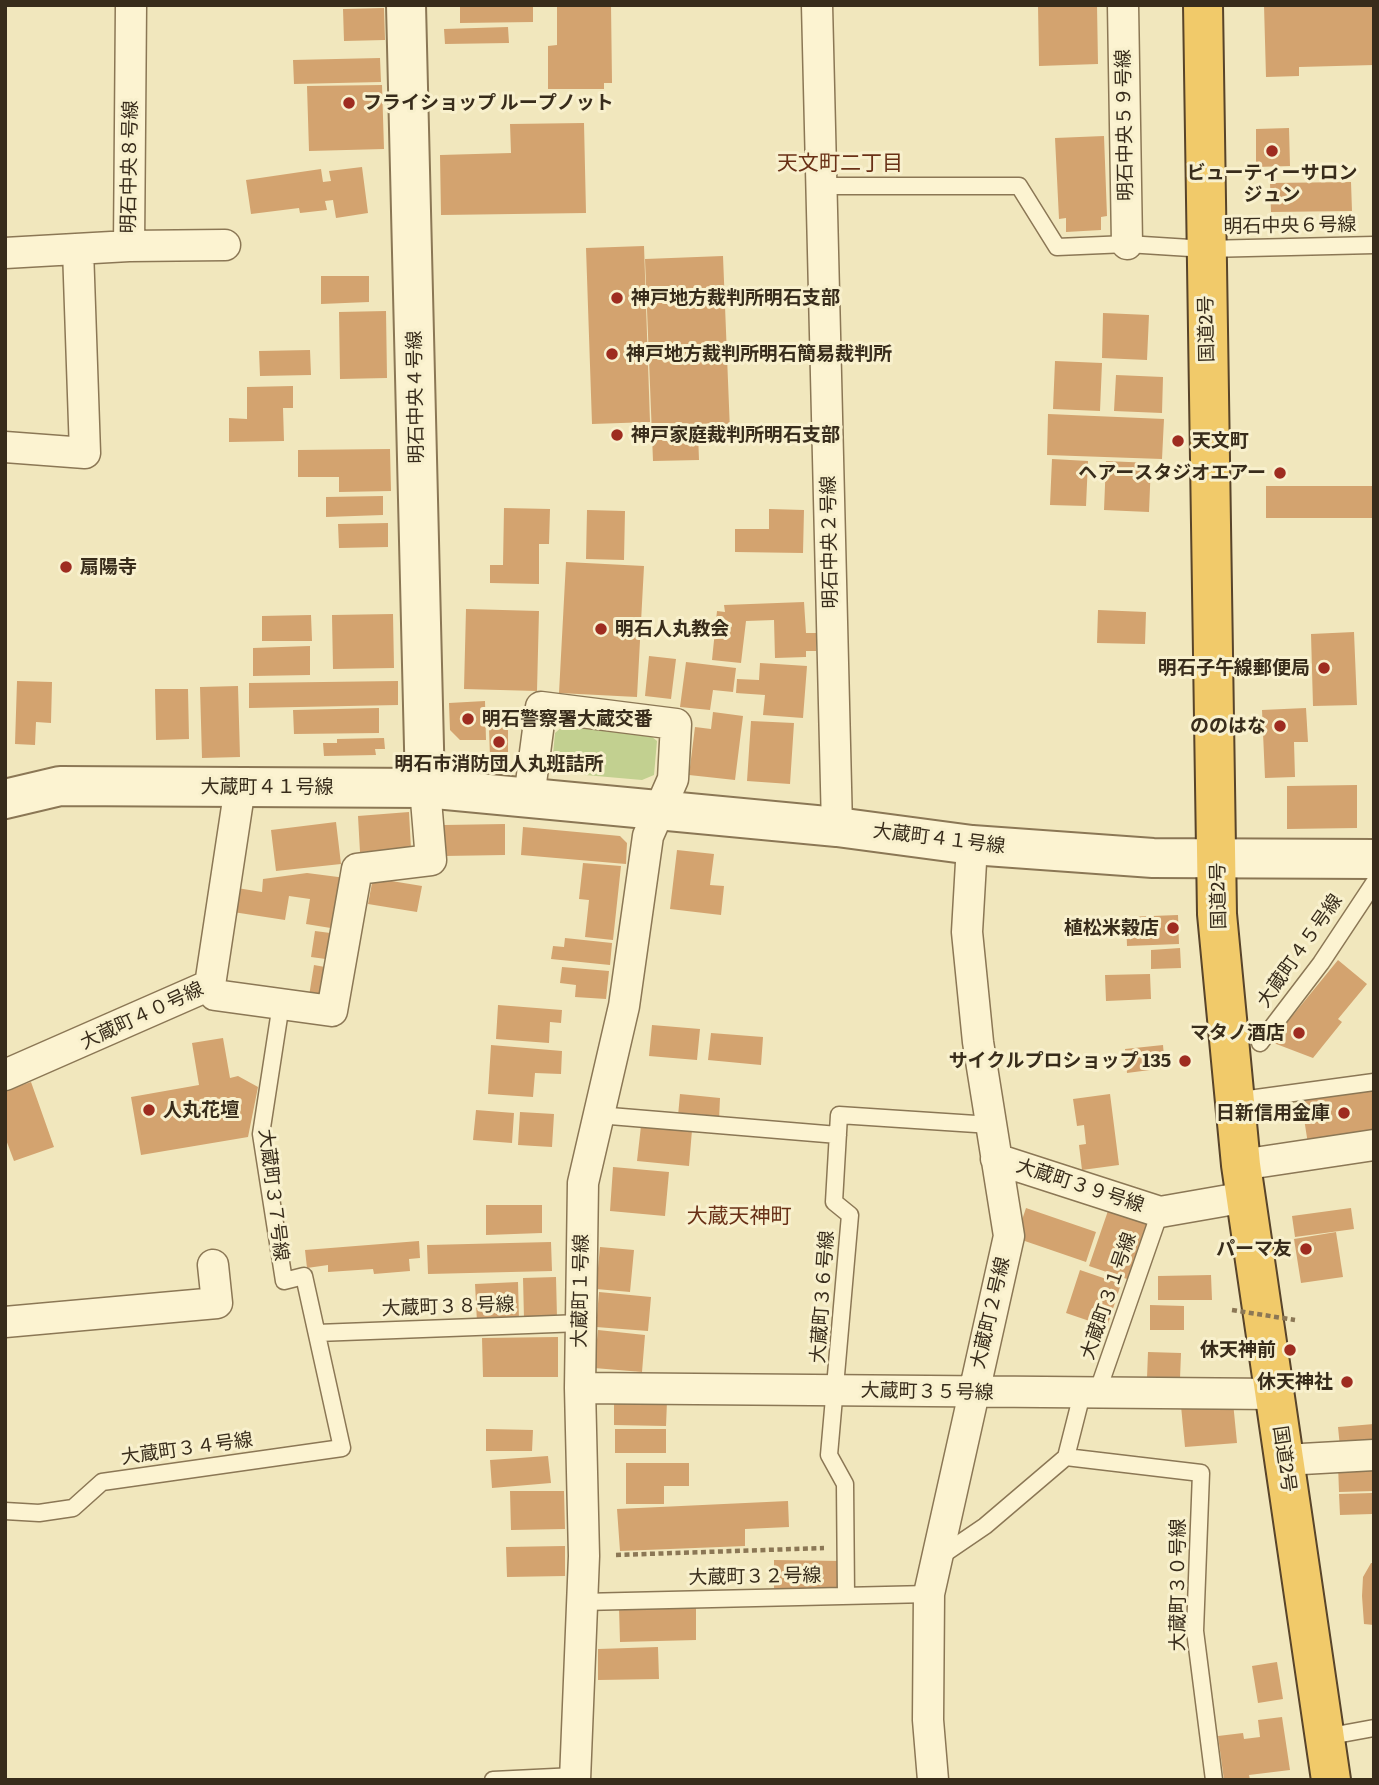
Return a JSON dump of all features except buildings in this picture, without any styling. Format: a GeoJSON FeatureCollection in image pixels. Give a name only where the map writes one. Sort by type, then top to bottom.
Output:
{"type":"FeatureCollection","features":[{"type":"Feature","properties":{"kind":"highway","name":"国道2号"},"geometry":{"type":"LineString","coordinates":[[1203,5],[1211,675],[1218,859],[1217,914],[1233,1101],[1243,1181],[1331,1780]]}},
{"type":"Feature","properties":{"kind":"street","name":"明石中央８号線"},"geometry":{"type":"LineString","coordinates":[[5,253],[129,246],[131,5]]}},
{"type":"Feature","properties":{"kind":"street","name":"明石中央４号線"},"geometry":{"type":"LineString","coordinates":[[406,5],[425,788]]}},
{"type":"Feature","properties":{"kind":"street","name":"明石中央２号線"},"geometry":{"type":"LineString","coordinates":[[817,5],[837,827]]}},
{"type":"Feature","properties":{"kind":"street","name":"明石中央５９号線"},"geometry":{"type":"LineString","coordinates":[[1124,5],[1127,244]]}},
{"type":"Feature","properties":{"kind":"street"},"geometry":{"type":"LineString","coordinates":[[129,246],[225,245]]}},
{"type":"Feature","properties":{"kind":"street"},"geometry":{"type":"LineString","coordinates":[[5,447],[85,453],[78,249]]}},
{"type":"Feature","properties":{"kind":"street"},"geometry":{"type":"LineString","coordinates":[[529,798],[541,707],[676,724],[673,779],[661,812]]}},
{"type":"Feature","properties":{"kind":"street","name":"大蔵町４１号線"},"geometry":{"type":"LineString","coordinates":[[5,799],[60,786],[425,788],[837,827],[972,845],[1153,858],[1374,859]]}},
{"type":"Feature","properties":{"kind":"street","name":"大蔵町４０号線"},"geometry":{"type":"LineString","coordinates":[[5,1076],[210,985],[240,787]]}},
{"type":"Feature","properties":{"kind":"street"},"geometry":{"type":"LineString","coordinates":[[210,985],[215,995],[332,1011],[357,869],[431,860],[425,788]]}},
{"type":"Feature","properties":{"kind":"street","name":"大蔵町１号線"},"geometry":{"type":"LineString","coordinates":[[575,1778],[584,1556],[580,1388],[583,1183],[624,1006],[648,836],[661,812]]}},
{"type":"Feature","properties":{"kind":"street","name":"大蔵町２号線"},"geometry":{"type":"LineString","coordinates":[[933,1780],[928,1720],[929,1594],[1009,1236],[978,1042],[967,932],[972,845]]}},
{"type":"Feature","properties":{"kind":"street","name":"大蔵町３９号線"},"geometry":{"type":"LineString","coordinates":[[996,1159],[1160,1212],[1243,1181],[1374,1145]]}},
{"type":"Feature","properties":{"kind":"street"},"geometry":{"type":"LineString","coordinates":[[5,1322],[217,1303],[213,1265]]}},
{"type":"Feature","properties":{"kind":"street","name":"大蔵町３５号線"},"geometry":{"type":"LineString","coordinates":[[580,1388],[1275,1394]]}},
{"type":"Feature","properties":{"kind":"street"},"geometry":{"type":"LineString","coordinates":[[1284,1460],[1374,1455]]}},
{"type":"Feature","properties":{"kind":"lane","name":"明石中央６号線"},"geometry":{"type":"LineString","coordinates":[[822,186],[1019,186],[1057,247],[1127,244],[1206,249],[1374,245]]}},
{"type":"Feature","properties":{"kind":"lane","name":"大蔵町４５号線"},"geometry":{"type":"LineString","coordinates":[[1260,1044],[1321,963],[1374,883]]}},
{"type":"Feature","properties":{"kind":"lane","name":"大蔵町３７号線"},"geometry":{"type":"LineString","coordinates":[[281,1004],[261,1134],[284,1281],[304,1276],[342,1448]]}},
{"type":"Feature","properties":{"kind":"lane"},"geometry":{"type":"LineString","coordinates":[[1233,1101],[1374,1082]]}},
{"type":"Feature","properties":{"kind":"lane"},"geometry":{"type":"LineString","coordinates":[[598,1115],[838,1135],[839,1115],[991,1125]]}},
{"type":"Feature","properties":{"kind":"lane","name":"大蔵町３６号線"},"geometry":{"type":"LineString","coordinates":[[837,1391],[850,1215],[834,1202],[838,1135]]}},
{"type":"Feature","properties":{"kind":"lane","name":"大蔵町３１号線"},"geometry":{"type":"LineString","coordinates":[[1066,1457],[1160,1212]]}},
{"type":"Feature","properties":{"kind":"lane","name":"大蔵町３８号線"},"geometry":{"type":"LineString","coordinates":[[317,1334],[581,1323]]}},
{"type":"Feature","properties":{"kind":"lane"},"geometry":{"type":"LineString","coordinates":[[837,1391],[830,1455],[845,1484],[846,1595]]}},
{"type":"Feature","properties":{"kind":"lane","name":"大蔵町３４号線"},"geometry":{"type":"LineString","coordinates":[[5,1511],[38,1513],[73,1508],[102,1482],[342,1448]]}},
{"type":"Feature","properties":{"kind":"lane"},"geometry":{"type":"LineString","coordinates":[[936,1560],[985,1527],[1066,1457]]}},
{"type":"Feature","properties":{"kind":"lane","name":"大蔵町３０号線"},"geometry":{"type":"LineString","coordinates":[[1066,1457],[1201,1474],[1195,1631],[1214,1780]]}},
{"type":"Feature","properties":{"kind":"lane","name":"大蔵町３２号線"},"geometry":{"type":"LineString","coordinates":[[582,1602],[929,1594]]}},
{"type":"Feature","properties":{"kind":"lane"},"geometry":{"type":"LineString","coordinates":[[1325,1737],[1374,1728]]}},
{"type":"Feature","properties":{"kind":"lane"},"geometry":{"type":"LineString","coordinates":[[493,1780],[575,1778]]}},
{"type":"Feature","properties":{"kind":"path"},"geometry":{"type":"LineString","coordinates":[[1232,1310],[1295,1320]]}},
{"type":"Feature","properties":{"kind":"path"},"geometry":{"type":"LineString","coordinates":[[584,1556],[846,1547]]}},
{"type":"Feature","properties":{"kind":"green space"},"geometry":{"type":"Polygon","coordinates":[[[563,726],[646,732],[657,741],[654,775],[642,780],[562,773],[552,766],[555,733],[563,726]]]}},
{"type":"Feature","properties":{"kind":"place","name":"フライショップ ループノット"},"geometry":{"type":"Point","coordinates":[349,103]}},
{"type":"Feature","properties":{"kind":"place","name":"ビューティーサロン ジュン"},"geometry":{"type":"Point","coordinates":[1272,151]}},
{"type":"Feature","properties":{"kind":"place","name":"神戸地方裁判所明石支部"},"geometry":{"type":"Point","coordinates":[617,298]}},
{"type":"Feature","properties":{"kind":"place","name":"神戸地方裁判所明石簡易裁判所"},"geometry":{"type":"Point","coordinates":[612,354]}},
{"type":"Feature","properties":{"kind":"place","name":"神戸家庭裁判所明石支部"},"geometry":{"type":"Point","coordinates":[617,435]}},
{"type":"Feature","properties":{"kind":"place","name":"天文町"},"geometry":{"type":"Point","coordinates":[1178,441]}},
{"type":"Feature","properties":{"kind":"place","name":"ヘアースタジオエアー"},"geometry":{"type":"Point","coordinates":[1280,473]}},
{"type":"Feature","properties":{"kind":"place","name":"扇陽寺"},"geometry":{"type":"Point","coordinates":[66,567]}},
{"type":"Feature","properties":{"kind":"place","name":"明石人丸教会"},"geometry":{"type":"Point","coordinates":[601,629]}},
{"type":"Feature","properties":{"kind":"place","name":"明石子午線郵便局"},"geometry":{"type":"Point","coordinates":[1324,668]}},
{"type":"Feature","properties":{"kind":"place","name":"明石警察署大蔵交番"},"geometry":{"type":"Point","coordinates":[468,719]}},
{"type":"Feature","properties":{"kind":"place","name":"ののはな"},"geometry":{"type":"Point","coordinates":[1280,726]}},
{"type":"Feature","properties":{"kind":"place","name":"明石市消防団人丸班詰所"},"geometry":{"type":"Point","coordinates":[499,742]}},
{"type":"Feature","properties":{"kind":"place","name":"植松米穀店"},"geometry":{"type":"Point","coordinates":[1173,928]}},
{"type":"Feature","properties":{"kind":"place","name":"マタノ酒店"},"geometry":{"type":"Point","coordinates":[1299,1033]}},
{"type":"Feature","properties":{"kind":"place","name":"サイクルプロショップ 135"},"geometry":{"type":"Point","coordinates":[1185,1061]}},
{"type":"Feature","properties":{"kind":"place","name":"人丸花壇"},"geometry":{"type":"Point","coordinates":[149,1110]}},
{"type":"Feature","properties":{"kind":"place","name":"日新信用金庫"},"geometry":{"type":"Point","coordinates":[1344,1113]}},
{"type":"Feature","properties":{"kind":"place","name":"パーマ友"},"geometry":{"type":"Point","coordinates":[1306,1249]}},
{"type":"Feature","properties":{"kind":"place","name":"休天神前"},"geometry":{"type":"Point","coordinates":[1290,1350]}},
{"type":"Feature","properties":{"kind":"place","name":"休天神社"},"geometry":{"type":"Point","coordinates":[1347,1382]}},
{"type":"Feature","properties":{"kind":"district","name":"天文町二丁目"},"geometry":{"type":"Point","coordinates":[840,164]}},
{"type":"Feature","properties":{"kind":"district","name":"大蔵天神町"},"geometry":{"type":"Point","coordinates":[739,1217]}}]}
